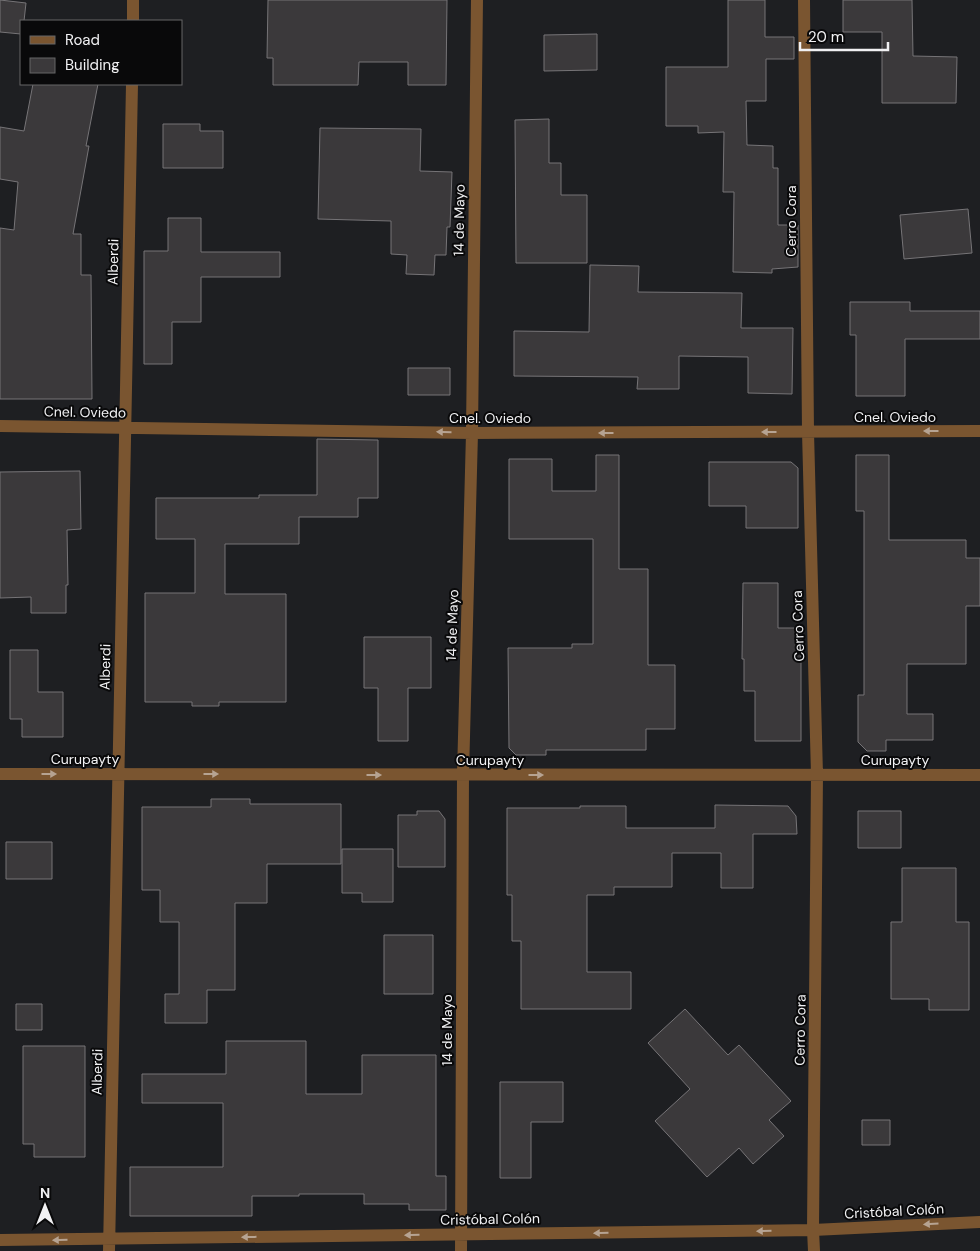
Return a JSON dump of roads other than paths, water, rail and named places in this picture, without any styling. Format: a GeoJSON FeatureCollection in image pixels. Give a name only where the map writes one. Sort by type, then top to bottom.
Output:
{"type":"FeatureCollection","features":[{"type":"Feature","properties":{"kind":"street"},"geometry":{"type":"LineString","coordinates":[[133,20],[134,0]]}},
{"type":"Feature","properties":{"kind":"street","name":"14 de Mayo"},"geometry":{"type":"LineString","coordinates":[[461,1251],[463,775],[472,433],[477,0]]}},
{"type":"Feature","properties":{"kind":"street","name":"Cerro Cora"},"geometry":{"type":"LineString","coordinates":[[804,0],[808,432],[817,775],[812,1230],[814,1251]]}},
{"type":"Feature","properties":{"kind":"street","name":"Alberdi"},"geometry":{"type":"LineString","coordinates":[[109,1245],[132,85]]}},
{"type":"Feature","properties":{"kind":"street","name":"Cnel. Oviedo"},"geometry":{"type":"LineString","coordinates":[[0,426],[472,433],[980,431]]}},
{"type":"Feature","properties":{"kind":"street","name":"Curupayty"},"geometry":{"type":"LineString","coordinates":[[0,774],[980,775]]}},
{"type":"Feature","properties":{"kind":"street","name":"Cristóbal Colón"},"geometry":{"type":"LineString","coordinates":[[0,1240],[109,1245],[460,1235],[812,1230],[980,1222]]}}]}
